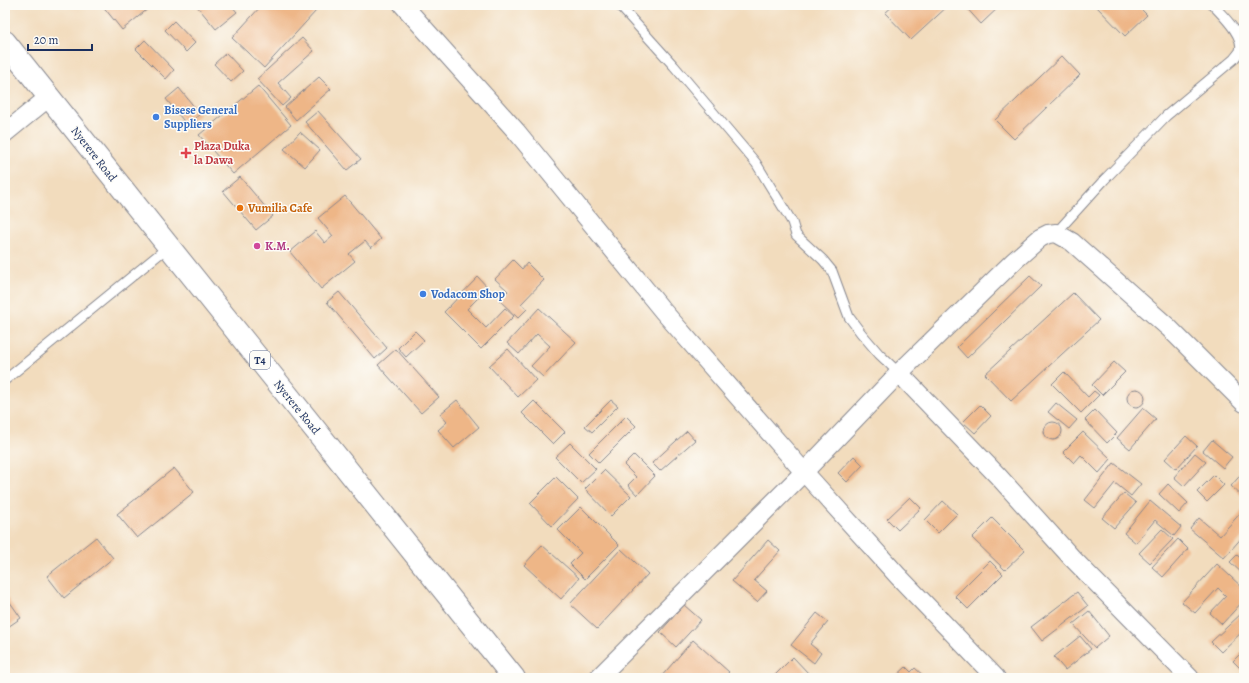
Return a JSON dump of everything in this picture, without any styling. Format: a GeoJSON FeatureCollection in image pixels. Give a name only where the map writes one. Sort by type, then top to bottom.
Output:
{"type":"FeatureCollection","features":[{"type":"Feature","properties":{"kind":"highway","name":"Nyerere Road"},"geometry":{"type":"LineString","coordinates":[[5,42],[168,247],[374,501],[514,678]]}},
{"type":"Feature","properties":{"kind":"street"},"geometry":{"type":"LineString","coordinates":[[404,5],[516,131],[663,311],[804,472],[898,576],[996,678]]}},
{"type":"Feature","properties":{"kind":"street"},"geometry":{"type":"LineString","coordinates":[[5,134],[49,97]]}},
{"type":"Feature","properties":{"kind":"street"},"geometry":{"type":"LineString","coordinates":[[598,678],[804,472],[899,373],[1014,261],[1040,238],[1048,234],[1056,233],[1072,242],[1169,328],[1244,403]]}},
{"type":"Feature","properties":{"kind":"street"},"geometry":{"type":"LineString","coordinates":[[899,373],[998,476],[1072,558],[1190,678]]}},
{"type":"Feature","properties":{"kind":"lane"},"geometry":{"type":"LineString","coordinates":[[619,5],[674,66],[756,163],[792,222],[796,235],[823,260],[832,272],[849,317],[861,334],[899,373]]}},
{"type":"Feature","properties":{"kind":"lane"},"geometry":{"type":"LineString","coordinates":[[1056,233],[1104,180],[1166,116],[1234,59],[1240,50],[1240,40],[1234,29],[1213,5]]}},
{"type":"Feature","properties":{"kind":"lane"},"geometry":{"type":"LineString","coordinates":[[5,380],[168,247]]}},
{"type":"Feature","properties":{"kind":"building"},"geometry":{"type":"Polygon","coordinates":[[[102,5],[147,5],[149,8],[122,30],[102,5]]]}},
{"type":"Feature","properties":{"kind":"building"},"geometry":{"type":"Polygon","coordinates":[[[196,5],[218,5],[220,7],[223,5],[231,5],[237,12],[216,29],[196,5]]]}},
{"type":"Feature","properties":{"kind":"building"},"geometry":{"type":"Polygon","coordinates":[[[262,5],[309,5],[316,11],[264,68],[232,38],[262,5]]]}},
{"type":"Feature","properties":{"kind":"building"},"geometry":{"type":"Polygon","coordinates":[[[894,5],[949,5],[911,40],[885,13],[894,5]]]}},
{"type":"Feature","properties":{"kind":"building"},"geometry":{"type":"Polygon","coordinates":[[[964,5],[1001,5],[981,24],[964,5]]]}},
{"type":"Feature","properties":{"kind":"building"},"geometry":{"type":"Polygon","coordinates":[[[1095,5],[1137,5],[1147,15],[1125,36],[1095,5]]]}},
{"type":"Feature","properties":{"kind":"building"},"geometry":{"type":"Polygon","coordinates":[[[174,21],[195,43],[186,52],[165,30],[174,21]]]}},
{"type":"Feature","properties":{"kind":"building"},"geometry":{"type":"Polygon","coordinates":[[[302,38],[314,51],[278,83],[291,98],[282,106],[257,79],[302,38]]]}},
{"type":"Feature","properties":{"kind":"building"},"geometry":{"type":"Polygon","coordinates":[[[145,40],[174,70],[166,79],[136,49],[145,40]]]}},
{"type":"Feature","properties":{"kind":"building"},"geometry":{"type":"Polygon","coordinates":[[[226,53],[243,71],[231,82],[214,64],[226,53]]]}},
{"type":"Feature","properties":{"kind":"building"},"geometry":{"type":"Polygon","coordinates":[[[1062,56],[1080,75],[1014,139],[995,120],[1062,56]]]}},
{"type":"Feature","properties":{"kind":"building"},"geometry":{"type":"Polygon","coordinates":[[[319,77],[331,89],[296,120],[285,107],[319,77]]]}},
{"type":"Feature","properties":{"kind":"building"},"geometry":{"type":"Polygon","coordinates":[[[258,86],[291,125],[233,174],[199,135],[258,86]]]}},
{"type":"Feature","properties":{"kind":"building"},"geometry":{"type":"Polygon","coordinates":[[[179,88],[200,114],[187,125],[166,99],[179,88]]]}},
{"type":"Feature","properties":{"kind":"building"},"geometry":{"type":"Polygon","coordinates":[[[318,111],[361,159],[347,170],[305,122],[318,111]]]}},
{"type":"Feature","properties":{"kind":"building"},"geometry":{"type":"Polygon","coordinates":[[[300,132],[320,150],[305,167],[284,149],[300,132]]]}},
{"type":"Feature","properties":{"kind":"building"},"geometry":{"type":"Polygon","coordinates":[[[240,177],[273,216],[256,230],[223,191],[240,177]]]}},
{"type":"Feature","properties":{"kind":"building"},"geometry":{"type":"Polygon","coordinates":[[[345,196],[381,239],[371,248],[365,241],[349,254],[355,261],[321,289],[290,252],[315,231],[325,243],[333,236],[318,218],[345,196]]]}},
{"type":"Feature","properties":{"kind":"building"},"geometry":{"type":"Polygon","coordinates":[[[513,260],[522,269],[527,263],[544,280],[521,304],[527,309],[518,318],[499,300],[508,291],[495,279],[513,260]]]}},
{"type":"Feature","properties":{"kind":"building"},"geometry":{"type":"Polygon","coordinates":[[[1030,276],[1041,286],[967,358],[957,347],[1030,276]]]}},
{"type":"Feature","properties":{"kind":"building"},"geometry":{"type":"Polygon","coordinates":[[[478,277],[488,288],[467,309],[486,328],[505,308],[514,316],[481,349],[444,312],[478,277]]]}},
{"type":"Feature","properties":{"kind":"building"},"geometry":{"type":"Polygon","coordinates":[[[339,292],[387,348],[375,359],[327,302],[339,292]]]}},
{"type":"Feature","properties":{"kind":"building"},"geometry":{"type":"Polygon","coordinates":[[[1073,293],[1099,320],[1011,401],[985,374],[1073,293]]]}},
{"type":"Feature","properties":{"kind":"building"},"geometry":{"type":"Polygon","coordinates":[[[539,308],[576,342],[543,377],[531,366],[550,346],[537,334],[519,354],[507,343],[539,308]]]}},
{"type":"Feature","properties":{"kind":"building"},"geometry":{"type":"Polygon","coordinates":[[[415,331],[424,340],[406,357],[398,348],[415,331]]]}},
{"type":"Feature","properties":{"kind":"building"},"geometry":{"type":"Polygon","coordinates":[[[396,349],[439,397],[421,413],[378,365],[396,349]]]}},
{"type":"Feature","properties":{"kind":"building"},"geometry":{"type":"Polygon","coordinates":[[[508,349],[536,380],[518,397],[489,366],[508,349]]]}},
{"type":"Feature","properties":{"kind":"building"},"geometry":{"type":"Polygon","coordinates":[[[1114,362],[1125,372],[1102,395],[1092,385],[1114,362]]]}},
{"type":"Feature","properties":{"kind":"building"},"geometry":{"type":"Polygon","coordinates":[[[1064,372],[1088,397],[1094,391],[1099,395],[1081,413],[1052,384],[1064,372]]]}},
{"type":"Feature","properties":{"kind":"building"},"geometry":{"type":"Polygon","coordinates":[[[1136,389],[1142,392],[1145,398],[1142,404],[1136,407],[1130,404],[1127,398],[1130,392],[1136,389]]]}},
{"type":"Feature","properties":{"kind":"building"},"geometry":{"type":"Polygon","coordinates":[[[457,400],[479,427],[454,448],[438,430],[447,422],[440,414],[457,400]]]}},
{"type":"Feature","properties":{"kind":"building"},"geometry":{"type":"Polygon","coordinates":[[[611,400],[618,406],[592,432],[585,426],[611,400]]]}},
{"type":"Feature","properties":{"kind":"building"},"geometry":{"type":"Polygon","coordinates":[[[534,401],[565,432],[553,444],[522,413],[534,401]]]}},
{"type":"Feature","properties":{"kind":"building"},"geometry":{"type":"Polygon","coordinates":[[[1056,403],[1077,420],[1069,429],[1048,412],[1056,403]]]}},
{"type":"Feature","properties":{"kind":"building"},"geometry":{"type":"Polygon","coordinates":[[[980,405],[991,416],[975,433],[963,422],[980,405]]]}},
{"type":"Feature","properties":{"kind":"building"},"geometry":{"type":"Polygon","coordinates":[[[1143,408],[1156,419],[1130,449],[1117,438],[1143,408]]]}},
{"type":"Feature","properties":{"kind":"building"},"geometry":{"type":"Polygon","coordinates":[[[1095,410],[1117,433],[1107,443],[1085,420],[1095,410]]]}},
{"type":"Feature","properties":{"kind":"building"},"geometry":{"type":"Polygon","coordinates":[[[626,416],[636,426],[599,463],[589,453],[626,416]]]}},
{"type":"Feature","properties":{"kind":"building"},"geometry":{"type":"Polygon","coordinates":[[[1053,422],[1057,423],[1061,427],[1061,435],[1057,439],[1053,440],[1049,439],[1045,435],[1044,431],[1045,427],[1049,423],[1053,422]]]}},
{"type":"Feature","properties":{"kind":"building"},"geometry":{"type":"Polygon","coordinates":[[[687,431],[695,440],[660,471],[652,463],[687,431]]]}},
{"type":"Feature","properties":{"kind":"building"},"geometry":{"type":"Polygon","coordinates":[[[1083,432],[1111,459],[1099,473],[1081,455],[1074,463],[1063,452],[1083,432]]]}},
{"type":"Feature","properties":{"kind":"building"},"geometry":{"type":"Polygon","coordinates":[[[1186,436],[1197,446],[1176,469],[1165,459],[1186,436]]]}},
{"type":"Feature","properties":{"kind":"building"},"geometry":{"type":"Polygon","coordinates":[[[1212,440],[1232,457],[1223,468],[1203,451],[1212,440]]]}},
{"type":"Feature","properties":{"kind":"building"},"geometry":{"type":"Polygon","coordinates":[[[570,443],[596,469],[581,483],[555,457],[570,443]]]}},
{"type":"Feature","properties":{"kind":"building"},"geometry":{"type":"Polygon","coordinates":[[[1195,453],[1206,462],[1184,486],[1174,477],[1195,453]]]}},
{"type":"Feature","properties":{"kind":"building"},"geometry":{"type":"Polygon","coordinates":[[[634,455],[655,476],[637,495],[628,485],[636,477],[624,465],[634,455]]]}},
{"type":"Feature","properties":{"kind":"building"},"geometry":{"type":"Polygon","coordinates":[[[854,456],[863,465],[847,482],[838,473],[854,456]]]}},
{"type":"Feature","properties":{"kind":"building"},"geometry":{"type":"Polygon","coordinates":[[[1114,463],[1141,484],[1131,496],[1115,483],[1095,508],[1085,500],[1114,463]]]}},
{"type":"Feature","properties":{"kind":"building"},"geometry":{"type":"Polygon","coordinates":[[[174,468],[194,492],[137,538],[117,514],[174,468]]]}},
{"type":"Feature","properties":{"kind":"building"},"geometry":{"type":"Polygon","coordinates":[[[604,470],[631,496],[611,516],[585,489],[604,470]]]}},
{"type":"Feature","properties":{"kind":"building"},"geometry":{"type":"Polygon","coordinates":[[[1244,471],[1244,498],[1231,486],[1244,471]]]}},
{"type":"Feature","properties":{"kind":"building"},"geometry":{"type":"Polygon","coordinates":[[[1214,475],[1224,485],[1207,502],[1197,492],[1214,475]]]}},
{"type":"Feature","properties":{"kind":"building"},"geometry":{"type":"Polygon","coordinates":[[[556,477],[578,499],[552,526],[530,503],[556,477]]]}},
{"type":"Feature","properties":{"kind":"building"},"geometry":{"type":"Polygon","coordinates":[[[1168,484],[1188,503],[1179,513],[1159,494],[1168,484]]]}},
{"type":"Feature","properties":{"kind":"building"},"geometry":{"type":"Polygon","coordinates":[[[1124,493],[1136,503],[1114,528],[1102,518],[1124,493]]]}},
{"type":"Feature","properties":{"kind":"building"},"geometry":{"type":"Polygon","coordinates":[[[910,497],[921,508],[898,530],[887,519],[910,497]]]}},
{"type":"Feature","properties":{"kind":"building"},"geometry":{"type":"Polygon","coordinates":[[[943,501],[957,514],[938,533],[925,520],[943,501]]]}},
{"type":"Feature","properties":{"kind":"building"},"geometry":{"type":"Polygon","coordinates":[[[1150,501],[1181,527],[1174,536],[1155,520],[1136,543],[1124,533],[1150,501]]]}},
{"type":"Feature","properties":{"kind":"building"},"geometry":{"type":"Polygon","coordinates":[[[581,507],[619,545],[585,579],[570,564],[581,553],[558,530],[581,507]]]}},
{"type":"Feature","properties":{"kind":"building"},"geometry":{"type":"Polygon","coordinates":[[[1243,510],[1244,535],[1224,558],[1190,529],[1199,518],[1220,536],[1243,510]]]}},
{"type":"Feature","properties":{"kind":"building"},"geometry":{"type":"Polygon","coordinates":[[[992,518],[1025,551],[1005,570],[972,538],[992,518]]]}},
{"type":"Feature","properties":{"kind":"building"},"geometry":{"type":"Polygon","coordinates":[[[1162,529],[1173,539],[1150,563],[1139,553],[1162,529]]]}},
{"type":"Feature","properties":{"kind":"building"},"geometry":{"type":"Polygon","coordinates":[[[96,537],[113,558],[64,598],[47,576],[96,537]]]}},
{"type":"Feature","properties":{"kind":"building"},"geometry":{"type":"Polygon","coordinates":[[[1178,539],[1188,549],[1163,577],[1152,567],[1178,539]]]}},
{"type":"Feature","properties":{"kind":"building"},"geometry":{"type":"Polygon","coordinates":[[[768,540],[780,551],[754,580],[767,591],[757,602],[732,581],[768,540]]]}},
{"type":"Feature","properties":{"kind":"building"},"geometry":{"type":"Polygon","coordinates":[[[542,545],[579,578],[561,599],[524,565],[542,545]]]}},
{"type":"Feature","properties":{"kind":"building"},"geometry":{"type":"Polygon","coordinates":[[[621,549],[648,574],[597,629],[570,604],[621,549]]]}},
{"type":"Feature","properties":{"kind":"building"},"geometry":{"type":"Polygon","coordinates":[[[1237,555],[1244,561],[1244,575],[1230,562],[1237,555]]]}},
{"type":"Feature","properties":{"kind":"building"},"geometry":{"type":"Polygon","coordinates":[[[990,561],[1003,574],[968,609],[955,596],[990,561]]]}},
{"type":"Feature","properties":{"kind":"building"},"geometry":{"type":"Polygon","coordinates":[[[1217,564],[1244,589],[1244,600],[1222,624],[1210,613],[1226,596],[1218,588],[1195,613],[1182,602],[1217,564]]]}},
{"type":"Feature","properties":{"kind":"building"},"geometry":{"type":"Polygon","coordinates":[[[1077,592],[1088,606],[1042,641],[1031,627],[1077,592]]]}},
{"type":"Feature","properties":{"kind":"building"},"geometry":{"type":"Polygon","coordinates":[[[5,595],[21,618],[5,629],[5,595]]]}},
{"type":"Feature","properties":{"kind":"building"},"geometry":{"type":"Polygon","coordinates":[[[684,605],[701,620],[676,647],[660,632],[684,605]]]}},
{"type":"Feature","properties":{"kind":"building"},"geometry":{"type":"Polygon","coordinates":[[[1089,611],[1109,636],[1095,648],[1073,624],[1089,611]]]}},
{"type":"Feature","properties":{"kind":"building"},"geometry":{"type":"Polygon","coordinates":[[[1244,611],[1244,630],[1221,652],[1211,642],[1244,611]]]}},
{"type":"Feature","properties":{"kind":"building"},"geometry":{"type":"Polygon","coordinates":[[[817,613],[828,622],[810,644],[821,653],[814,663],[791,645],[817,613]]]}},
{"type":"Feature","properties":{"kind":"building"},"geometry":{"type":"Polygon","coordinates":[[[1080,636],[1091,649],[1065,670],[1054,657],[1080,636]]]}},
{"type":"Feature","properties":{"kind":"building"},"geometry":{"type":"Polygon","coordinates":[[[693,640],[729,672],[723,678],[660,678],[693,640]]]}},
{"type":"Feature","properties":{"kind":"building"},"geometry":{"type":"Polygon","coordinates":[[[1244,650],[1244,672],[1233,661],[1244,650]]]}},
{"type":"Feature","properties":{"kind":"building"},"geometry":{"type":"Polygon","coordinates":[[[793,657],[809,674],[805,678],[772,678],[793,657]]]}},
{"type":"Feature","properties":{"kind":"building"},"geometry":{"type":"Polygon","coordinates":[[[906,667],[911,672],[915,668],[926,678],[894,678],[906,667]]]}},
{"type":"Feature","properties":{"kind":"place","name":"Bisese General Suppliers"},"geometry":{"type":"Point","coordinates":[156,117]}},
{"type":"Feature","properties":{"kind":"place","name":"Plaza Duka la Dawa"},"geometry":{"type":"Point","coordinates":[186,153]}},
{"type":"Feature","properties":{"kind":"place","name":"Vumilia Cafe"},"geometry":{"type":"Point","coordinates":[240,208]}},
{"type":"Feature","properties":{"kind":"place","name":"K.M."},"geometry":{"type":"Point","coordinates":[257,246]}},
{"type":"Feature","properties":{"kind":"place","name":"Vodacom Shop"},"geometry":{"type":"Point","coordinates":[423,294]}}]}
